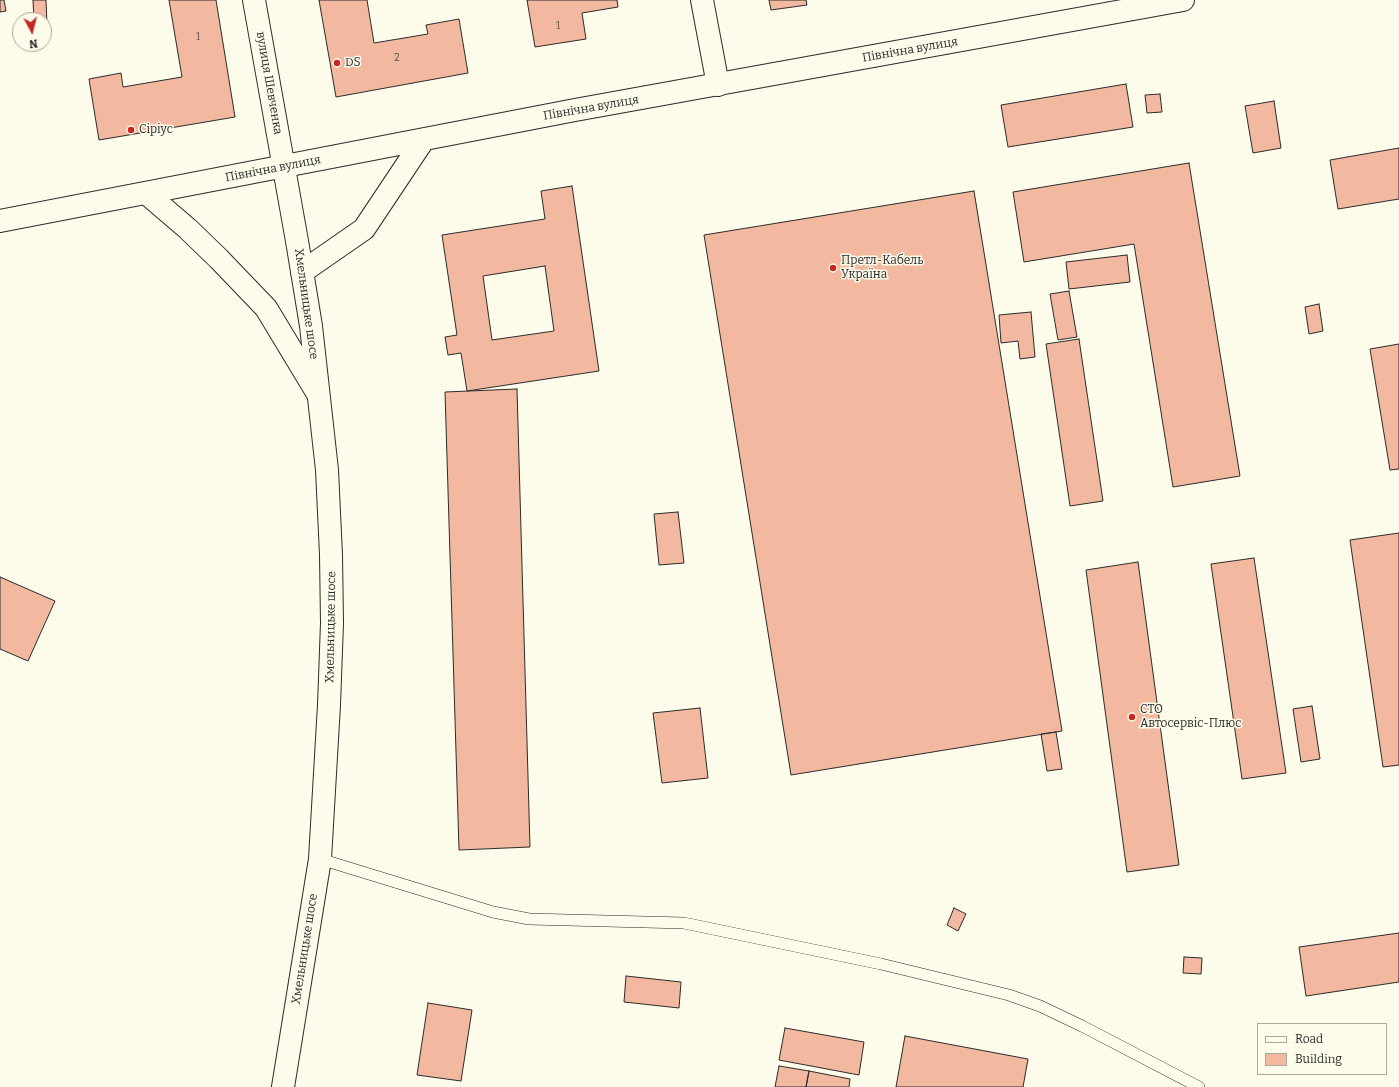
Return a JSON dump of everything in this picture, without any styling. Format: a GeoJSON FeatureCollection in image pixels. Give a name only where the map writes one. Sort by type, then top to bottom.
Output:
{"type":"FeatureCollection","features":[{"type":"Feature","properties":{"kind":"main road","name":"вулиця Шевченка"},"geometry":{"type":"LineString","coordinates":[[254,0],[284,166]]}},
{"type":"Feature","properties":{"kind":"main road"},"geometry":{"type":"LineString","coordinates":[[702,0],[718,85]]}},
{"type":"Feature","properties":{"kind":"main road","name":"Північна вулиця"},"geometry":{"type":"LineString","coordinates":[[0,221],[583,109],[1183,0]]}},
{"type":"Feature","properties":{"kind":"main road"},"geometry":{"type":"LineString","coordinates":[[302,272],[364,229],[424,140]]}},
{"type":"Feature","properties":{"kind":"main road","name":"Хмельницьке шосе"},"geometry":{"type":"LineString","coordinates":[[283,1087],[320,859],[332,623],[331,555],[327,470],[311,326],[284,166]]}},
{"type":"Feature","properties":{"kind":"main road"},"geometry":{"type":"LineString","coordinates":[[146,193],[188,229],[266,308],[318,394]]}},
{"type":"Feature","properties":{"kind":"lane"},"geometry":{"type":"LineString","coordinates":[[320,859],[493,912],[529,919],[684,922],[881,964],[1009,995],[1040,1006],[1082,1026],[1199,1087]]}},
{"type":"Feature","properties":{"kind":"building"},"geometry":{"type":"Polygon","coordinates":[[[0,0],[4,0],[6,11],[0,12],[0,0]]]}},
{"type":"Feature","properties":{"kind":"building"},"geometry":{"type":"Polygon","coordinates":[[[33,0],[46,0],[46,12],[34,12],[33,0]]]}},
{"type":"Feature","properties":{"kind":"building"},"geometry":{"type":"Polygon","coordinates":[[[169,0],[216,0],[235,117],[99,140],[89,79],[121,73],[123,87],[182,77],[169,0]]]}},
{"type":"Feature","properties":{"kind":"building"},"geometry":{"type":"Polygon","coordinates":[[[319,0],[367,0],[374,43],[428,34],[426,25],[459,19],[468,73],[336,97],[319,0]]]}},
{"type":"Feature","properties":{"kind":"building"},"geometry":{"type":"Polygon","coordinates":[[[527,0],[617,0],[618,7],[582,13],[586,39],[535,47],[527,0]]]}},
{"type":"Feature","properties":{"kind":"building"},"geometry":{"type":"Polygon","coordinates":[[[769,0],[806,0],[807,5],[771,10],[769,0]]]}},
{"type":"Feature","properties":{"kind":"building"},"geometry":{"type":"Polygon","coordinates":[[[1126,84],[1133,127],[1008,147],[1001,105],[1126,84]]]}},
{"type":"Feature","properties":{"kind":"building"},"geometry":{"type":"Polygon","coordinates":[[[1160,94],[1162,112],[1147,113],[1145,95],[1160,94]]]}},
{"type":"Feature","properties":{"kind":"building"},"geometry":{"type":"Polygon","coordinates":[[[1274,101],[1281,148],[1253,153],[1245,106],[1274,101]]]}},
{"type":"Feature","properties":{"kind":"building"},"geometry":{"type":"Polygon","coordinates":[[[1399,148],[1399,199],[1338,209],[1330,160],[1399,148]]]}},
{"type":"Feature","properties":{"kind":"building"},"geometry":{"type":"Polygon","coordinates":[[[1189,163],[1240,476],[1173,487],[1134,244],[1024,262],[1013,192],[1189,163]]]}},
{"type":"Feature","properties":{"kind":"building"},"geometry":{"type":"Polygon","coordinates":[[[572,186],[599,371],[467,391],[461,353],[448,355],[445,337],[457,335],[442,235],[545,219],[541,191],[572,186]],[[545,266],[483,276],[492,340],[554,331],[545,266]]]}},
{"type":"Feature","properties":{"kind":"building"},"geometry":{"type":"Polygon","coordinates":[[[974,191],[1062,731],[791,775],[704,235],[974,191]]]}},
{"type":"Feature","properties":{"kind":"building"},"geometry":{"type":"Polygon","coordinates":[[[1127,255],[1130,282],[1069,289],[1066,262],[1127,255]]]}},
{"type":"Feature","properties":{"kind":"building"},"geometry":{"type":"Polygon","coordinates":[[[1069,291],[1077,337],[1058,340],[1050,294],[1069,291]]]}},
{"type":"Feature","properties":{"kind":"building"},"geometry":{"type":"Polygon","coordinates":[[[1319,304],[1323,331],[1309,334],[1305,307],[1319,304]]]}},
{"type":"Feature","properties":{"kind":"building"},"geometry":{"type":"Polygon","coordinates":[[[1031,312],[1035,357],[1020,359],[1018,341],[1001,343],[999,315],[1031,312]]]}},
{"type":"Feature","properties":{"kind":"building"},"geometry":{"type":"Polygon","coordinates":[[[1079,339],[1103,501],[1070,506],[1046,344],[1079,339]]]}},
{"type":"Feature","properties":{"kind":"building"},"geometry":{"type":"Polygon","coordinates":[[[1399,344],[1399,469],[1390,470],[1370,349],[1399,344]]]}},
{"type":"Feature","properties":{"kind":"building"},"geometry":{"type":"Polygon","coordinates":[[[517,389],[530,847],[459,850],[445,392],[517,389]]]}},
{"type":"Feature","properties":{"kind":"building"},"geometry":{"type":"Polygon","coordinates":[[[678,512],[684,563],[659,565],[654,514],[678,512]]]}},
{"type":"Feature","properties":{"kind":"building"},"geometry":{"type":"Polygon","coordinates":[[[1399,533],[1399,765],[1383,767],[1350,540],[1399,533]]]}},
{"type":"Feature","properties":{"kind":"building"},"geometry":{"type":"Polygon","coordinates":[[[1254,558],[1286,773],[1242,779],[1211,564],[1254,558]]]}},
{"type":"Feature","properties":{"kind":"building","name":"СТО Автосервіс-Плюс"},"geometry":{"type":"Polygon","coordinates":[[[1138,562],[1179,865],[1127,872],[1086,570],[1138,562]]]}},
{"type":"Feature","properties":{"kind":"building"},"geometry":{"type":"Polygon","coordinates":[[[0,577],[55,601],[28,661],[0,649],[0,577]]]}},
{"type":"Feature","properties":{"kind":"building"},"geometry":{"type":"Polygon","coordinates":[[[1312,706],[1320,759],[1301,762],[1293,709],[1312,706]]]}},
{"type":"Feature","properties":{"kind":"building"},"geometry":{"type":"Polygon","coordinates":[[[700,708],[708,778],[662,783],[653,713],[700,708]]]}},
{"type":"Feature","properties":{"kind":"building"},"geometry":{"type":"Polygon","coordinates":[[[1056,732],[1062,769],[1047,771],[1041,734],[1056,732]]]}},
{"type":"Feature","properties":{"kind":"building"},"geometry":{"type":"Polygon","coordinates":[[[954,908],[966,914],[958,931],[947,925],[954,908]]]}},
{"type":"Feature","properties":{"kind":"building"},"geometry":{"type":"Polygon","coordinates":[[[1399,933],[1399,982],[1306,996],[1299,947],[1399,933]]]}},
{"type":"Feature","properties":{"kind":"building"},"geometry":{"type":"Polygon","coordinates":[[[1184,957],[1202,958],[1201,974],[1183,973],[1184,957]]]}},
{"type":"Feature","properties":{"kind":"building"},"geometry":{"type":"Polygon","coordinates":[[[626,976],[681,982],[679,1008],[624,1002],[626,976]]]}},
{"type":"Feature","properties":{"kind":"building"},"geometry":{"type":"Polygon","coordinates":[[[428,1003],[472,1010],[461,1081],[417,1075],[428,1003]]]}},
{"type":"Feature","properties":{"kind":"building"},"geometry":{"type":"Polygon","coordinates":[[[785,1028],[864,1042],[859,1075],[779,1060],[785,1028]]]}},
{"type":"Feature","properties":{"kind":"building"},"geometry":{"type":"Polygon","coordinates":[[[905,1036],[1028,1059],[1023,1087],[896,1087],[905,1036]]]}},
{"type":"Feature","properties":{"kind":"building"},"geometry":{"type":"Polygon","coordinates":[[[779,1066],[809,1071],[806,1087],[775,1087],[779,1066]]]}},
{"type":"Feature","properties":{"kind":"building"},"geometry":{"type":"Polygon","coordinates":[[[809,1071],[850,1079],[849,1087],[806,1087],[809,1071]]]}},
{"type":"Feature","properties":{"kind":"place","name":"DS"},"geometry":{"type":"Point","coordinates":[337,63]}},
{"type":"Feature","properties":{"kind":"place","name":"Сіріус"},"geometry":{"type":"Point","coordinates":[131,130]}},
{"type":"Feature","properties":{"kind":"place","name":"Претл-Кабель Україна"},"geometry":{"type":"Point","coordinates":[833,268]}},
{"type":"Feature","properties":{"kind":"place","name":"СТО Автосервіс-Плюс"},"geometry":{"type":"Point","coordinates":[1132,717]}}]}
